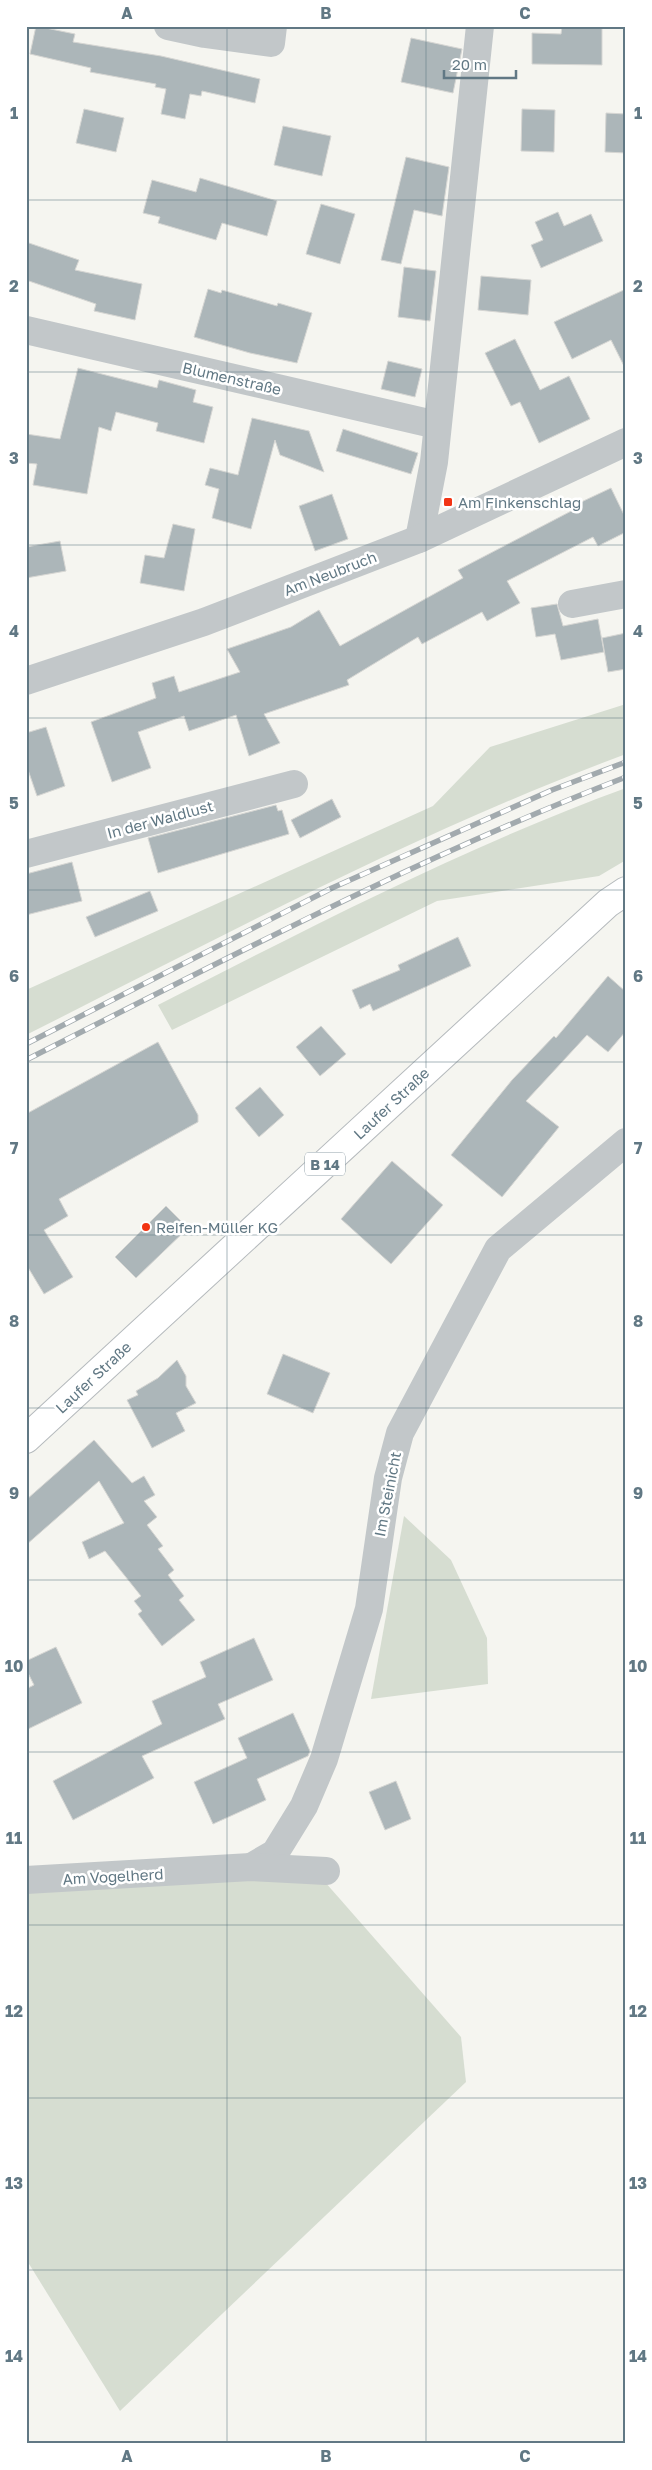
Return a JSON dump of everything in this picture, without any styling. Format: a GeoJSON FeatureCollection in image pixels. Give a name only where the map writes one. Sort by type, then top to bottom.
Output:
{"type":"FeatureCollection","features":[{"type":"Feature","properties":{"kind":"main road","name":"Laufer Straße"},"geometry":{"type":"LineString","coordinates":[[26,1439],[601,910],[626,891]]}},
{"type":"Feature","properties":{"kind":"street"},"geometry":{"type":"LineString","coordinates":[[168,26],[206,34],[271,43],[274,26]]}},
{"type":"Feature","properties":{"kind":"street"},"geometry":{"type":"LineString","coordinates":[[419,539],[434,462],[480,26]]}},
{"type":"Feature","properties":{"kind":"street","name":"Blumenstraße"},"geometry":{"type":"LineString","coordinates":[[26,330],[437,425]]}},
{"type":"Feature","properties":{"kind":"street","name":"Am Neubruch"},"geometry":{"type":"LineString","coordinates":[[26,682],[204,622],[419,539],[626,442]]}},
{"type":"Feature","properties":{"kind":"street"},"geometry":{"type":"LineString","coordinates":[[572,604],[626,594]]}},
{"type":"Feature","properties":{"kind":"street","name":"In der Waldlust"},"geometry":{"type":"LineString","coordinates":[[26,854],[294,784]]}},
{"type":"Feature","properties":{"kind":"street","name":"Im Steinicht"},"geometry":{"type":"LineString","coordinates":[[251,1867],[275,1852],[304,1806],[324,1760],[369,1609],[388,1478],[400,1432],[498,1249],[626,1142]]}},
{"type":"Feature","properties":{"kind":"street","name":"Im Steinicht"},"geometry":{"type":"LineString","coordinates":[[200,1872],[251,1867],[326,1871]]}},
{"type":"Feature","properties":{"kind":"street","name":"Am Vogelherd"},"geometry":{"type":"LineString","coordinates":[[26,1880],[200,1872]]}},
{"type":"Feature","properties":{"kind":"shaded area"},"geometry":{"type":"Polygon","coordinates":[[[626,704],[626,754],[473,816],[322,886],[26,1035],[26,990],[433,806],[490,747],[626,704]]]}},
{"type":"Feature","properties":{"kind":"shaded area"},"geometry":{"type":"Polygon","coordinates":[[[626,788],[626,860],[599,876],[437,901],[172,1030],[158,1005],[389,889],[447,862],[566,811],[626,788]]]}},
{"type":"Feature","properties":{"kind":"shaded area"},"geometry":{"type":"Polygon","coordinates":[[[404,1516],[451,1560],[487,1638],[488,1684],[371,1699],[404,1516]]]}},
{"type":"Feature","properties":{"kind":"shaded area"},"geometry":{"type":"Polygon","coordinates":[[[200,1877],[325,1882],[461,2037],[466,2082],[120,2411],[26,2259],[26,1890],[200,1877]]]}},
{"type":"Feature","properties":{"kind":"building"},"geometry":{"type":"Polygon","coordinates":[[[36,26],[75,34],[73,42],[161,56],[260,79],[255,103],[202,91],[201,96],[190,94],[185,119],[161,114],[166,89],[155,87],[156,84],[90,72],[91,68],[30,54],[36,26]]]}},
{"type":"Feature","properties":{"kind":"building"},"geometry":{"type":"Polygon","coordinates":[[[562,26],[602,26],[602,65],[532,64],[532,33],[561,34],[562,26]]]}},
{"type":"Feature","properties":{"kind":"building"},"geometry":{"type":"Polygon","coordinates":[[[411,38],[462,49],[453,93],[401,82],[411,38]]]}},
{"type":"Feature","properties":{"kind":"building"},"geometry":{"type":"Polygon","coordinates":[[[84,109],[124,118],[116,152],[76,143],[84,109]]]}},
{"type":"Feature","properties":{"kind":"building"},"geometry":{"type":"Polygon","coordinates":[[[522,109],[555,110],[554,152],[521,151],[522,109]]]}},
{"type":"Feature","properties":{"kind":"building"},"geometry":{"type":"Polygon","coordinates":[[[606,113],[626,114],[626,153],[605,152],[606,113]]]}},
{"type":"Feature","properties":{"kind":"building"},"geometry":{"type":"Polygon","coordinates":[[[283,126],[331,136],[322,176],[274,165],[283,126]]]}},
{"type":"Feature","properties":{"kind":"building"},"geometry":{"type":"Polygon","coordinates":[[[406,157],[449,167],[442,216],[414,210],[401,264],[381,260],[406,157]]]}},
{"type":"Feature","properties":{"kind":"building"},"geometry":{"type":"Polygon","coordinates":[[[200,178],[277,201],[267,236],[222,223],[216,240],[158,223],[160,217],[143,213],[152,180],[196,192],[200,178]]]}},
{"type":"Feature","properties":{"kind":"building"},"geometry":{"type":"Polygon","coordinates":[[[321,204],[355,214],[340,264],[306,254],[321,204]]]}},
{"type":"Feature","properties":{"kind":"building"},"geometry":{"type":"Polygon","coordinates":[[[558,212],[564,226],[591,214],[603,241],[541,268],[531,245],[543,240],[535,222],[558,212]]]}},
{"type":"Feature","properties":{"kind":"building"},"geometry":{"type":"Polygon","coordinates":[[[26,242],[79,260],[75,270],[142,284],[135,320],[94,311],[96,304],[26,280],[26,242]]]}},
{"type":"Feature","properties":{"kind":"building"},"geometry":{"type":"Polygon","coordinates":[[[404,267],[436,271],[430,321],[398,317],[404,267]]]}},
{"type":"Feature","properties":{"kind":"building"},"geometry":{"type":"Polygon","coordinates":[[[481,276],[531,280],[528,315],[478,310],[481,276]]]}},
{"type":"Feature","properties":{"kind":"building"},"geometry":{"type":"Polygon","coordinates":[[[208,289],[221,293],[222,290],[277,306],[278,303],[312,313],[297,363],[250,353],[194,337],[208,289]]]}},
{"type":"Feature","properties":{"kind":"building"},"geometry":{"type":"Polygon","coordinates":[[[626,289],[626,370],[611,340],[572,359],[554,322],[626,289]]]}},
{"type":"Feature","properties":{"kind":"building"},"geometry":{"type":"Polygon","coordinates":[[[515,339],[540,390],[569,376],[590,419],[539,443],[520,402],[511,406],[485,353],[515,339]]]}},
{"type":"Feature","properties":{"kind":"building"},"geometry":{"type":"Polygon","coordinates":[[[388,361],[422,369],[415,397],[381,389],[388,361]]]}},
{"type":"Feature","properties":{"kind":"building"},"geometry":{"type":"Polygon","coordinates":[[[78,368],[157,388],[159,380],[196,390],[193,402],[213,407],[204,443],[156,431],[158,423],[116,412],[111,431],[99,427],[87,494],[33,485],[37,464],[26,463],[26,434],[60,439],[78,368]]]}},
{"type":"Feature","properties":{"kind":"building"},"geometry":{"type":"Polygon","coordinates":[[[252,418],[309,431],[324,472],[280,455],[275,440],[251,529],[212,518],[219,489],[205,485],[210,468],[238,475],[252,418]]]}},
{"type":"Feature","properties":{"kind":"building"},"geometry":{"type":"Polygon","coordinates":[[[343,429],[418,453],[411,474],[336,451],[343,429]]]}},
{"type":"Feature","properties":{"kind":"building"},"geometry":{"type":"Polygon","coordinates":[[[611,488],[626,519],[626,532],[598,546],[593,537],[507,581],[520,603],[487,621],[482,612],[422,644],[418,637],[347,680],[349,685],[264,714],[280,743],[249,756],[236,715],[189,731],[184,716],[138,732],[151,768],[112,782],[91,722],[156,698],[152,683],[174,676],[179,692],[240,672],[227,649],[291,627],[319,610],[340,646],[463,578],[458,570],[579,507],[577,504],[611,488]]]}},
{"type":"Feature","properties":{"kind":"building"},"geometry":{"type":"Polygon","coordinates":[[[332,494],[348,539],[315,551],[299,506],[332,494]]]}},
{"type":"Feature","properties":{"kind":"building"},"geometry":{"type":"Polygon","coordinates":[[[173,524],[195,529],[184,591],[140,583],[145,555],[164,558],[173,524]]]}},
{"type":"Feature","properties":{"kind":"building"},"geometry":{"type":"Polygon","coordinates":[[[60,541],[66,571],[26,578],[26,547],[60,541]]]}},
{"type":"Feature","properties":{"kind":"building"},"geometry":{"type":"Polygon","coordinates":[[[557,604],[563,626],[598,619],[604,652],[561,660],[555,634],[536,637],[531,608],[557,604]]]}},
{"type":"Feature","properties":{"kind":"building"},"geometry":{"type":"Polygon","coordinates":[[[626,633],[626,669],[608,672],[602,638],[626,633]]]}},
{"type":"Feature","properties":{"kind":"building"},"geometry":{"type":"Polygon","coordinates":[[[46,727],[65,786],[37,796],[26,764],[26,733],[46,727]]]}},
{"type":"Feature","properties":{"kind":"building"},"geometry":{"type":"Polygon","coordinates":[[[332,799],[341,817],[300,838],[291,820],[332,799]]]}},
{"type":"Feature","properties":{"kind":"building"},"geometry":{"type":"Polygon","coordinates":[[[276,805],[278,811],[282,810],[289,834],[158,873],[148,838],[276,805]]]}},
{"type":"Feature","properties":{"kind":"building"},"geometry":{"type":"Polygon","coordinates":[[[72,862],[82,901],[26,915],[26,874],[72,862]]]}},
{"type":"Feature","properties":{"kind":"building"},"geometry":{"type":"Polygon","coordinates":[[[150,891],[158,911],[95,937],[86,917],[150,891]]]}},
{"type":"Feature","properties":{"kind":"building"},"geometry":{"type":"Polygon","coordinates":[[[458,937],[471,966],[373,1011],[370,1004],[360,1009],[352,990],[400,970],[398,965],[458,937]]]}},
{"type":"Feature","properties":{"kind":"building"},"geometry":{"type":"Polygon","coordinates":[[[608,976],[626,992],[626,1031],[608,1052],[587,1035],[526,1101],[559,1127],[502,1197],[451,1155],[512,1080],[554,1036],[556,1038],[608,976]]]}},
{"type":"Feature","properties":{"kind":"building"},"geometry":{"type":"Polygon","coordinates":[[[321,1026],[346,1054],[320,1076],[296,1047],[321,1026]]]}},
{"type":"Feature","properties":{"kind":"building"},"geometry":{"type":"Polygon","coordinates":[[[158,1042],[198,1115],[198,1122],[59,1199],[68,1216],[44,1230],[73,1277],[44,1294],[26,1264],[26,1114],[158,1042]]]}},
{"type":"Feature","properties":{"kind":"building"},"geometry":{"type":"Polygon","coordinates":[[[260,1087],[284,1115],[259,1137],[235,1108],[260,1087]]]}},
{"type":"Feature","properties":{"kind":"building"},"geometry":{"type":"Polygon","coordinates":[[[392,1161],[443,1205],[391,1264],[341,1219],[392,1161]]]}},
{"type":"Feature","properties":{"kind":"building"},"geometry":{"type":"Polygon","coordinates":[[[166,1206],[188,1228],[136,1278],[115,1257],[166,1206]]]}},
{"type":"Feature","properties":{"kind":"building"},"geometry":{"type":"Polygon","coordinates":[[[283,1354],[330,1373],[313,1413],[267,1394],[283,1354]]]}},
{"type":"Feature","properties":{"kind":"building"},"geometry":{"type":"Polygon","coordinates":[[[177,1360],[186,1376],[186,1386],[196,1403],[176,1413],[185,1431],[152,1448],[127,1400],[138,1395],[136,1391],[158,1378],[177,1360]]]}},
{"type":"Feature","properties":{"kind":"building"},"geometry":{"type":"Polygon","coordinates":[[[94,1440],[132,1483],[144,1476],[155,1495],[144,1501],[157,1517],[147,1525],[163,1546],[158,1549],[174,1570],[168,1575],[184,1596],[179,1600],[195,1620],[162,1646],[138,1614],[142,1611],[134,1601],[141,1596],[105,1551],[89,1559],[82,1542],[124,1523],[99,1481],[26,1545],[26,1500],[94,1440]]]}},
{"type":"Feature","properties":{"kind":"building"},"geometry":{"type":"Polygon","coordinates":[[[254,1638],[273,1680],[218,1704],[225,1719],[142,1756],[154,1778],[73,1820],[53,1781],[162,1724],[152,1701],[206,1677],[200,1662],[254,1638]]]}},
{"type":"Feature","properties":{"kind":"building"},"geometry":{"type":"Polygon","coordinates":[[[56,1647],[82,1703],[26,1730],[26,1689],[34,1685],[26,1669],[26,1661],[56,1647]]]}},
{"type":"Feature","properties":{"kind":"building"},"geometry":{"type":"Polygon","coordinates":[[[293,1713],[310,1751],[308,1756],[257,1779],[266,1800],[213,1824],[194,1782],[247,1758],[238,1738],[293,1713]]]}},
{"type":"Feature","properties":{"kind":"building"},"geometry":{"type":"Polygon","coordinates":[[[396,1781],[411,1819],[385,1830],[369,1792],[396,1781]]]}},
{"type":"Feature","properties":{"kind":"railway"},"geometry":{"type":"LineString","coordinates":[[26,1044],[332,888],[552,790],[626,762]]}},
{"type":"Feature","properties":{"kind":"railway"},"geometry":{"type":"LineString","coordinates":[[26,1060],[397,875],[549,808],[626,777]]}},
{"type":"Feature","properties":{"kind":"place","name":"Am Finkenschlag"},"geometry":{"type":"Point","coordinates":[448,502]}},
{"type":"Feature","properties":{"kind":"place","name":"Reifen-Müller KG"},"geometry":{"type":"Point","coordinates":[146,1227]}}]}
